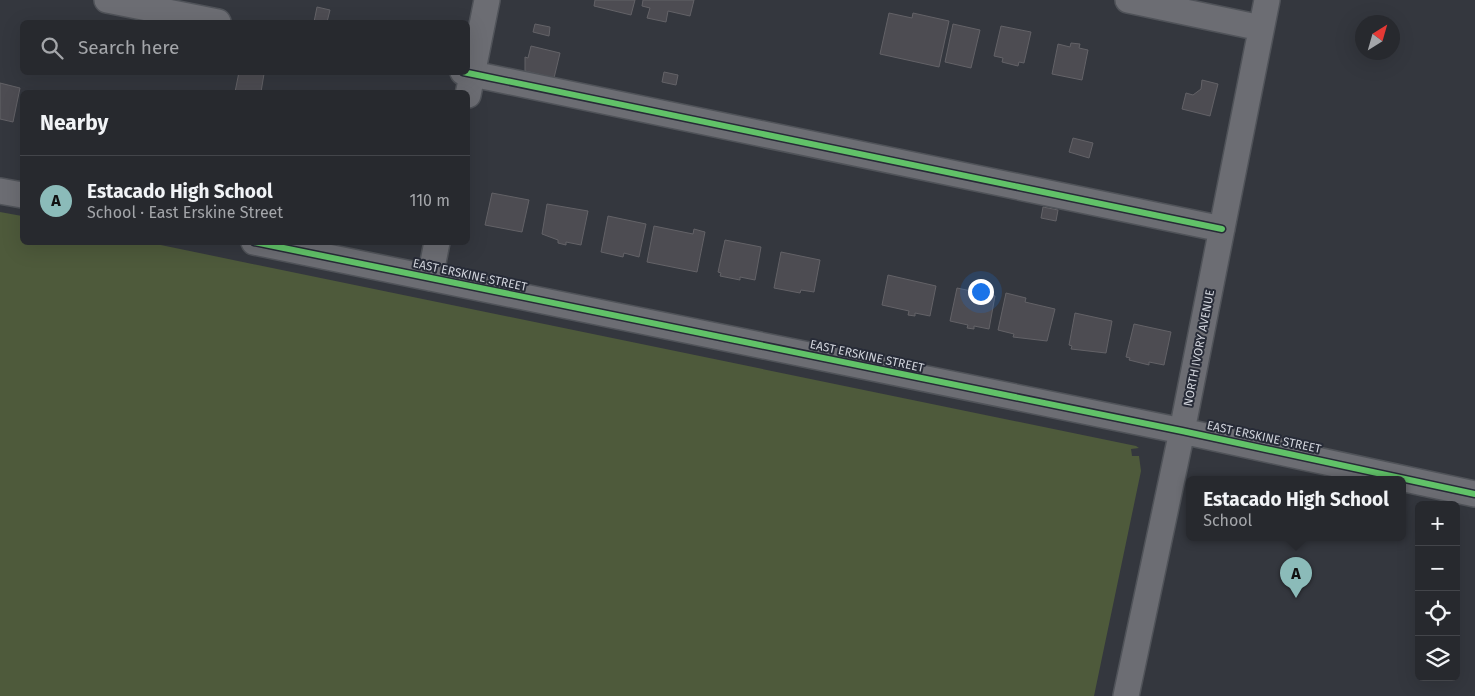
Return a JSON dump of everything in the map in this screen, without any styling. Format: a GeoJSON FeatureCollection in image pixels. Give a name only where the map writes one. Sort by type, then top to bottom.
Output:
{"type":"FeatureCollection","features":[{"type":"Feature","properties":{"kind":"street"},"geometry":{"type":"LineString","coordinates":[[107,0],[208,20]]}},
{"type":"Feature","properties":{"kind":"street"},"geometry":{"type":"LineString","coordinates":[[470,72],[487,0]]}},
{"type":"Feature","properties":{"kind":"street"},"geometry":{"type":"LineString","coordinates":[[1128,0],[1261,28]]}},
{"type":"Feature","properties":{"kind":"street","name":"NORTH IVORY AVENUE"},"geometry":{"type":"LineString","coordinates":[[1126,696],[1182,431],[1267,0]]}},
{"type":"Feature","properties":{"kind":"street"},"geometry":{"type":"LineString","coordinates":[[468,81],[1222,229]]}},
{"type":"Feature","properties":{"kind":"street"},"geometry":{"type":"LineString","coordinates":[[0,191],[20,195]]}},
{"type":"Feature","properties":{"kind":"street","name":"EAST ERSKINE STREET"},"geometry":{"type":"LineString","coordinates":[[269,245],[1182,431],[1391,476]]}},
{"type":"Feature","properties":{"kind":"street"},"geometry":{"type":"LineString","coordinates":[[430,278],[436,245]]}},
{"type":"Feature","properties":{"kind":"street","name":"EAST ERSKINE STREET"},"geometry":{"type":"LineString","coordinates":[[1406,479],[1475,494]]}},
{"type":"Feature","properties":{"kind":"green space"},"geometry":{"type":"Polygon","coordinates":[[[0,212],[20,216],[20,245],[161,245],[1139,448],[1131,449],[1132,456],[1139,456],[1141,471],[1094,696],[0,696],[0,212]]]}},
{"type":"Feature","properties":{"kind":"building"},"geometry":{"type":"Polygon","coordinates":[[[595,0],[635,0],[631,15],[594,6],[595,0]]]}},
{"type":"Feature","properties":{"kind":"building"},"geometry":{"type":"Polygon","coordinates":[[[643,0],[694,0],[690,16],[668,11],[666,22],[647,18],[650,8],[642,6],[643,0]]]}},
{"type":"Feature","properties":{"kind":"building"},"geometry":{"type":"Polygon","coordinates":[[[317,7],[330,10],[328,20],[314,20],[317,7]]]}},
{"type":"Feature","properties":{"kind":"building"},"geometry":{"type":"Polygon","coordinates":[[[889,13],[912,18],[913,13],[949,21],[939,67],[880,54],[889,13]]]}},
{"type":"Feature","properties":{"kind":"building"},"geometry":{"type":"Polygon","coordinates":[[[535,24],[550,27],[549,36],[533,32],[535,24]]]}},
{"type":"Feature","properties":{"kind":"building"},"geometry":{"type":"Polygon","coordinates":[[[953,24],[980,30],[971,68],[945,62],[953,24]]]}},
{"type":"Feature","properties":{"kind":"building"},"geometry":{"type":"Polygon","coordinates":[[[1001,26],[1031,32],[1024,63],[1019,62],[1018,66],[1002,62],[1003,58],[994,56],[1001,26]]]}},
{"type":"Feature","properties":{"kind":"building"},"geometry":{"type":"Polygon","coordinates":[[[1071,43],[1080,44],[1079,48],[1088,50],[1082,80],[1052,74],[1058,44],[1070,47],[1071,43]]]}},
{"type":"Feature","properties":{"kind":"building"},"geometry":{"type":"Polygon","coordinates":[[[531,46],[560,53],[554,78],[525,71],[525,57],[528,58],[531,46]]]}},
{"type":"Feature","properties":{"kind":"building"},"geometry":{"type":"Polygon","coordinates":[[[664,72],[678,75],[676,85],[662,82],[664,72]]]}},
{"type":"Feature","properties":{"kind":"building"},"geometry":{"type":"Polygon","coordinates":[[[238,75],[264,75],[261,90],[235,90],[238,75]]]}},
{"type":"Feature","properties":{"kind":"building"},"geometry":{"type":"Polygon","coordinates":[[[1202,80],[1218,84],[1210,116],[1182,109],[1186,93],[1193,95],[1201,89],[1202,80]]]}},
{"type":"Feature","properties":{"kind":"building"},"geometry":{"type":"Polygon","coordinates":[[[0,83],[20,88],[13,122],[0,119],[0,83]]]}},
{"type":"Feature","properties":{"kind":"building"},"geometry":{"type":"Polygon","coordinates":[[[1073,138],[1093,143],[1089,158],[1069,152],[1073,138]]]}},
{"type":"Feature","properties":{"kind":"building"},"geometry":{"type":"Polygon","coordinates":[[[492,193],[529,200],[522,232],[485,225],[492,193]]]}},
{"type":"Feature","properties":{"kind":"building"},"geometry":{"type":"Polygon","coordinates":[[[547,204],[588,211],[581,245],[566,242],[566,245],[558,243],[558,240],[542,234],[547,204]]]}},
{"type":"Feature","properties":{"kind":"building"},"geometry":{"type":"Polygon","coordinates":[[[1043,207],[1058,210],[1056,221],[1041,218],[1043,207]]]}},
{"type":"Feature","properties":{"kind":"building"},"geometry":{"type":"Polygon","coordinates":[[[608,216],[646,224],[639,257],[624,253],[623,257],[601,252],[608,216]]]}},
{"type":"Feature","properties":{"kind":"building"},"geometry":{"type":"Polygon","coordinates":[[[654,226],[693,234],[694,229],[705,232],[697,272],[647,262],[654,226]]]}},
{"type":"Feature","properties":{"kind":"building"},"geometry":{"type":"Polygon","coordinates":[[[725,240],[761,247],[755,280],[740,277],[740,280],[720,276],[721,273],[718,272],[725,240]]]}},
{"type":"Feature","properties":{"kind":"building"},"geometry":{"type":"Polygon","coordinates":[[[781,252],[820,260],[814,292],[801,290],[800,293],[774,288],[781,252]]]}},
{"type":"Feature","properties":{"kind":"building"},"geometry":{"type":"Polygon","coordinates":[[[888,275],[936,286],[930,316],[915,313],[915,316],[908,315],[909,311],[882,305],[888,275]]]}},
{"type":"Feature","properties":{"kind":"building"},"geometry":{"type":"Polygon","coordinates":[[[957,288],[995,296],[989,329],[974,326],[974,329],[967,328],[968,325],[950,321],[957,288]]]}},
{"type":"Feature","properties":{"kind":"building"},"geometry":{"type":"Polygon","coordinates":[[[1006,293],[1026,298],[1025,302],[1055,309],[1047,341],[1013,337],[1014,334],[998,330],[1006,293]]]}},
{"type":"Feature","properties":{"kind":"building"},"geometry":{"type":"Polygon","coordinates":[[[1075,313],[1112,321],[1106,353],[1071,349],[1072,346],[1069,345],[1075,313]]]}},
{"type":"Feature","properties":{"kind":"building"},"geometry":{"type":"Polygon","coordinates":[[[1134,324],[1171,332],[1164,365],[1149,362],[1149,365],[1129,360],[1130,358],[1126,357],[1134,324]]]}},
{"type":"Feature","properties":{"kind":"cycle path"},"geometry":{"type":"LineString","coordinates":[[470,73],[1222,229]]}},
{"type":"Feature","properties":{"kind":"cycle path"},"geometry":{"type":"LineString","coordinates":[[269,245],[1182,431],[1391,476]]}},
{"type":"Feature","properties":{"kind":"cycle path"},"geometry":{"type":"LineString","coordinates":[[1406,479],[1475,494]]}},
{"type":"Feature","properties":{"kind":"place","name":"Estacado High School"},"geometry":{"type":"Point","coordinates":[1296,598]}}]}
